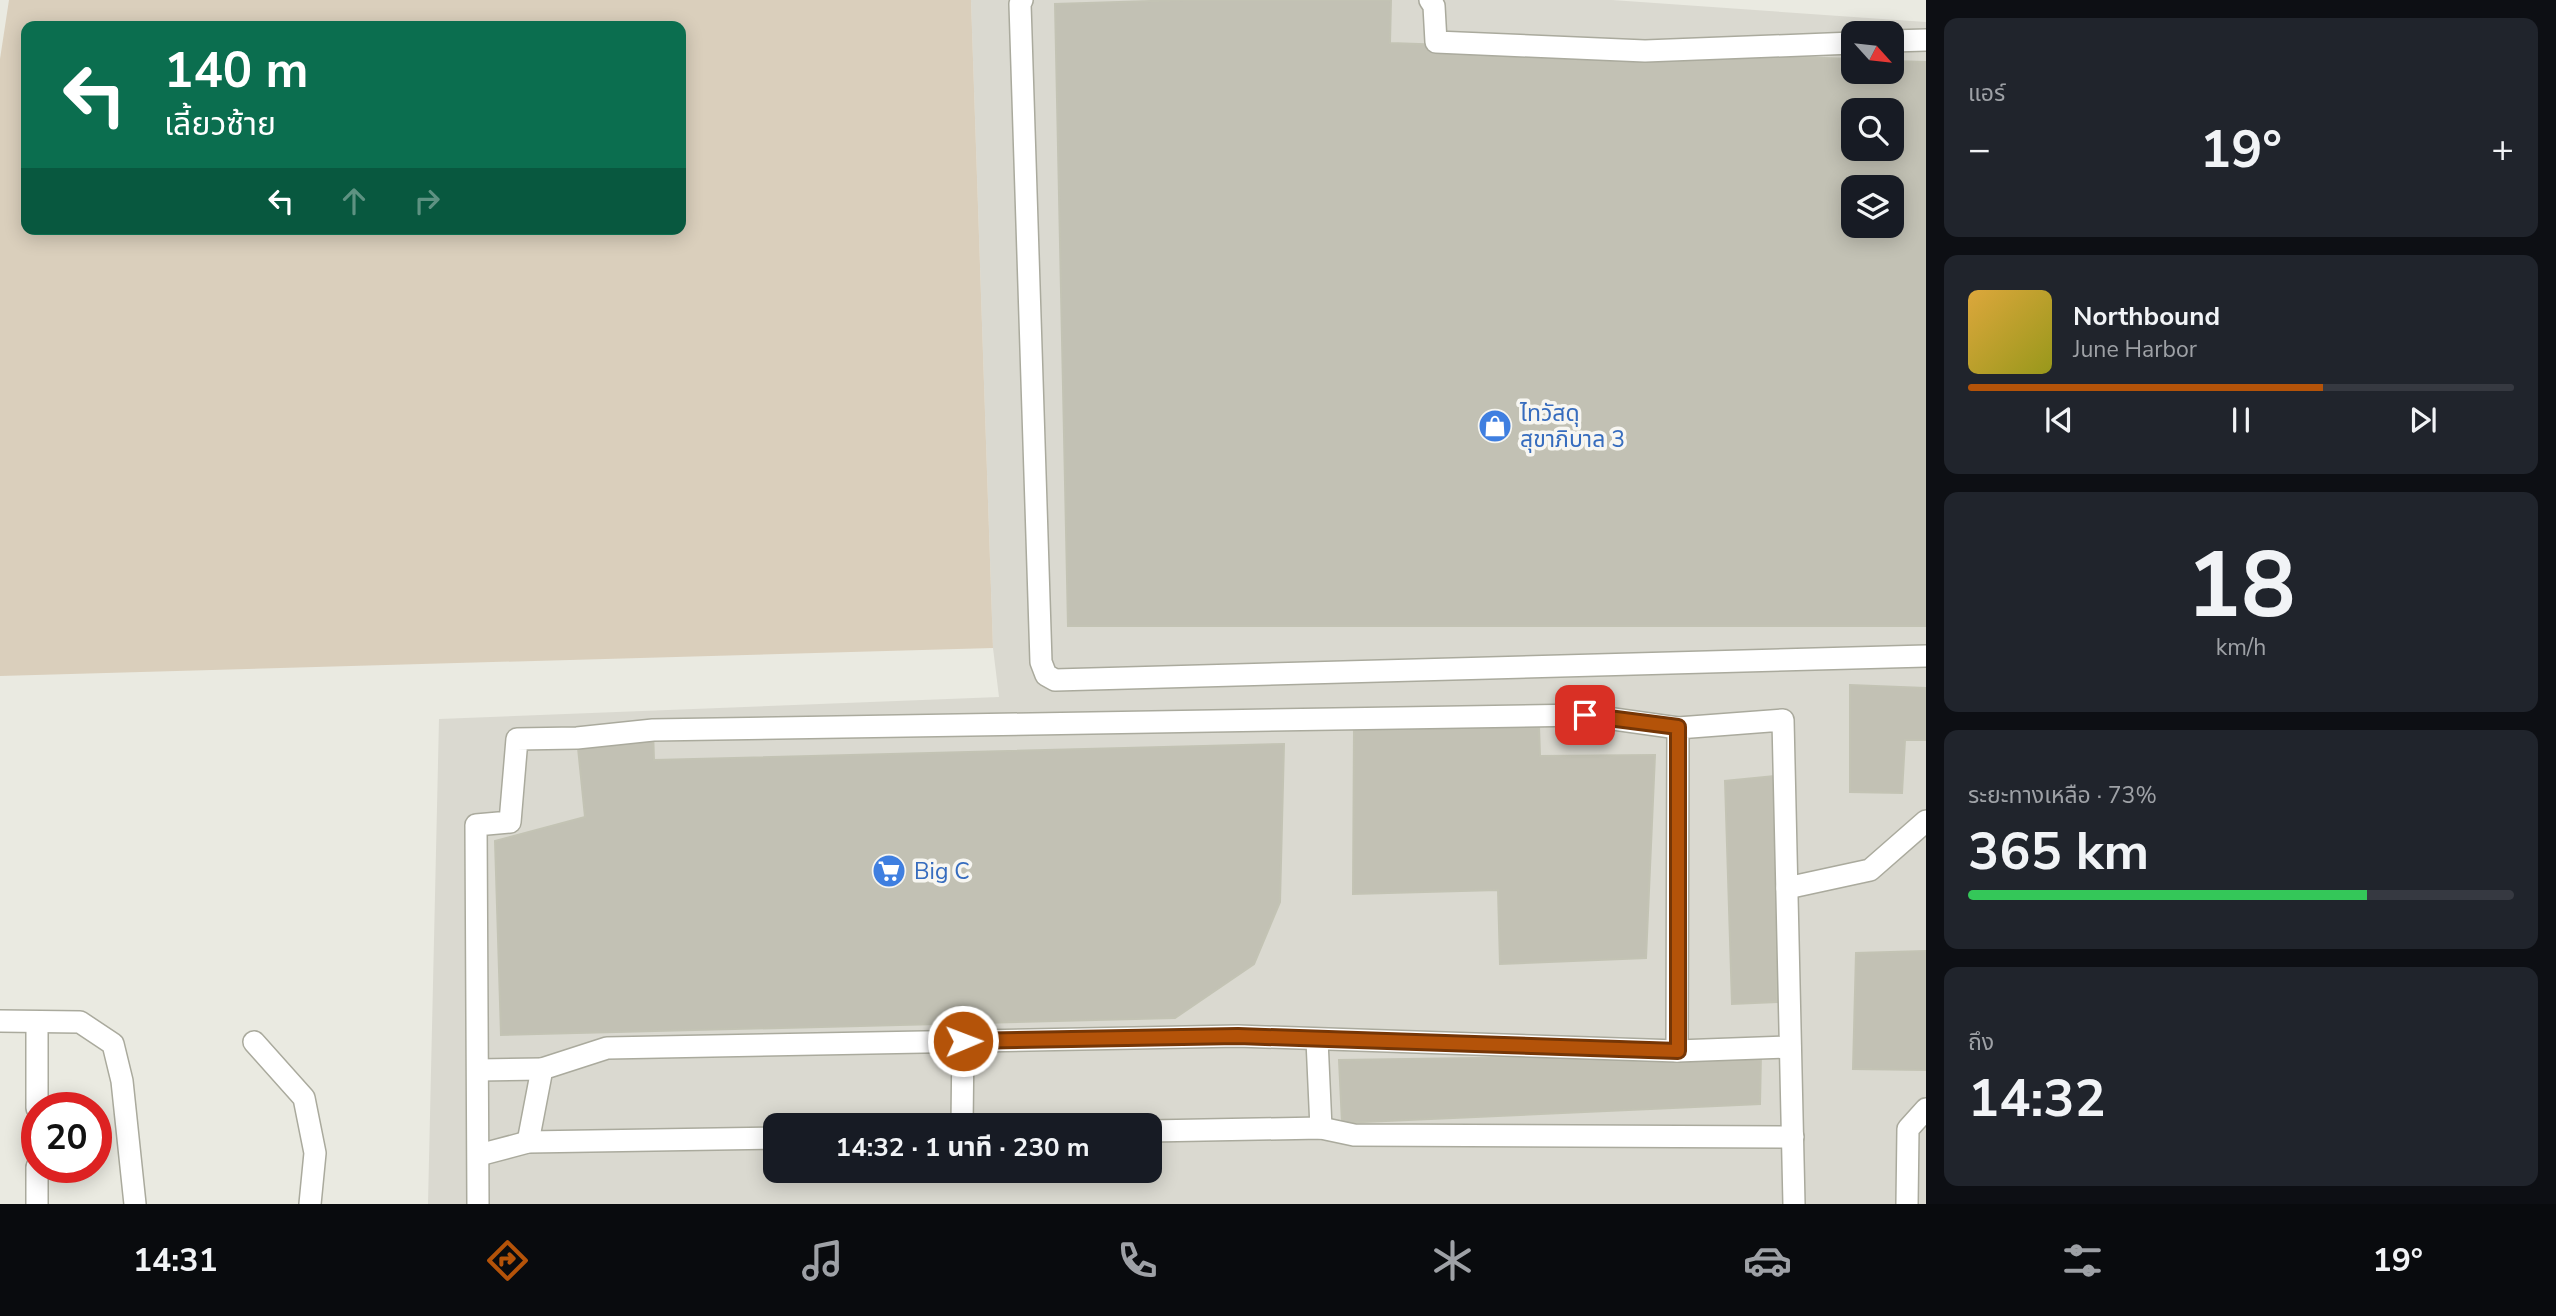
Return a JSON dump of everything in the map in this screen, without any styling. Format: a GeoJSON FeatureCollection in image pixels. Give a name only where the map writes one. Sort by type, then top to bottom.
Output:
{"type":"FeatureCollection","features":[{"type":"Feature","properties":{"kind":"street"},"geometry":{"type":"LineString","coordinates":[[1022,0],[1041,662],[1046,674],[1055,680],[1926,656]]}},
{"type":"Feature","properties":{"kind":"street"},"geometry":{"type":"LineString","coordinates":[[1430,0],[1434,6],[1436,42],[1646,51],[1841,43]]}},
{"type":"Feature","properties":{"kind":"street"},"geometry":{"type":"LineString","coordinates":[[1904,41],[1926,40]]}},
{"type":"Feature","properties":{"kind":"street"},"geometry":{"type":"LineString","coordinates":[[478,1204],[475,825],[510,822],[517,739],[577,738],[667,730],[1585,715],[1678,727],[1783,720],[1794,1204]]}},
{"type":"Feature","properties":{"kind":"street"},"geometry":{"type":"LineString","coordinates":[[1678,727],[1678,1051]]}},
{"type":"Feature","properties":{"kind":"street"},"geometry":{"type":"LineString","coordinates":[[1787,888],[1870,870],[1926,821]]}},
{"type":"Feature","properties":{"kind":"street"},"geometry":{"type":"LineString","coordinates":[[0,1021],[80,1023],[113,1044],[122,1081],[135,1204]]}},
{"type":"Feature","properties":{"kind":"street"},"geometry":{"type":"LineString","coordinates":[[37,1022],[37,1092]]}},
{"type":"Feature","properties":{"kind":"street"},"geometry":{"type":"LineString","coordinates":[[478,1070],[542,1069],[607,1048],[1238,1036],[1678,1051],[1790,1047]]}},
{"type":"Feature","properties":{"kind":"street"},"geometry":{"type":"LineString","coordinates":[[1317,1040],[1321,1128]]}},
{"type":"Feature","properties":{"kind":"street"},"geometry":{"type":"LineString","coordinates":[[962,1113],[963,1041]]}},
{"type":"Feature","properties":{"kind":"street"},"geometry":{"type":"LineString","coordinates":[[254,1042],[304,1098],[315,1153],[310,1204]]}},
{"type":"Feature","properties":{"kind":"street"},"geometry":{"type":"LineString","coordinates":[[528,1142],[542,1069]]}},
{"type":"Feature","properties":{"kind":"street"},"geometry":{"type":"LineString","coordinates":[[1907,1204],[1908,1129],[1926,1109]]}},
{"type":"Feature","properties":{"kind":"street"},"geometry":{"type":"LineString","coordinates":[[1162,1131],[1321,1128],[1354,1135],[1793,1137]]}},
{"type":"Feature","properties":{"kind":"street"},"geometry":{"type":"LineString","coordinates":[[478,1155],[528,1142],[763,1138]]}},
{"type":"Feature","properties":{"kind":"street"},"geometry":{"type":"LineString","coordinates":[[37,1183],[37,1204]]}},
{"type":"Feature","properties":{"kind":"shaded area"},"geometry":{"type":"Polygon","coordinates":[[[9,0],[971,0],[993,648],[0,676],[0,59],[9,0]]]}},
{"type":"Feature","properties":{"kind":"shaded area"},"geometry":{"type":"Polygon","coordinates":[[[971,0],[1612,0],[1926,22],[1926,1204],[428,1204],[439,719],[999,697],[993,648],[971,0]]]}},
{"type":"Feature","properties":{"kind":"building","name":"ไทวัสดุ สุขาภิบาล 3"},"geometry":{"type":"Polygon","coordinates":[[[1183,0],[1391,0],[1390,43],[1841,59],[1841,84],[1904,84],[1904,61],[1926,62],[1926,626],[1068,626],[1055,4],[1183,0]]]}},
{"type":"Feature","properties":{"kind":"building"},"geometry":{"type":"Polygon","coordinates":[[[1850,685],[1926,688],[1926,740],[1905,740],[1902,793],[1850,792],[1850,685]]]}},
{"type":"Feature","properties":{"kind":"building"},"geometry":{"type":"Polygon","coordinates":[[[1539,726],[1540,756],[1655,755],[1646,958],[1500,964],[1498,890],[1353,894],[1354,730],[1539,726]]]}},
{"type":"Feature","properties":{"kind":"building","name":"Big C"},"geometry":{"type":"Polygon","coordinates":[[[653,730],[654,760],[1284,744],[1280,902],[1254,964],[1175,1018],[501,1035],[495,841],[585,817],[577,738],[653,730]]]}},
{"type":"Feature","properties":{"kind":"building"},"geometry":{"type":"Polygon","coordinates":[[[1774,776],[1777,1002],[1732,1004],[1725,781],[1774,776]]]}},
{"type":"Feature","properties":{"kind":"building"},"geometry":{"type":"Polygon","coordinates":[[[1926,951],[1926,1070],[1853,1069],[1856,953],[1926,951]]]}},
{"type":"Feature","properties":{"kind":"building"},"geometry":{"type":"Polygon","coordinates":[[[1761,1054],[1760,1104],[1342,1123],[1339,1060],[1761,1054]]]}},
{"type":"Feature","properties":{"kind":"place","name":"ไทวัสดุ สุขาภิบาล 3"},"geometry":{"type":"Point","coordinates":[1495,426]}},
{"type":"Feature","properties":{"kind":"place","name":"Big C"},"geometry":{"type":"Point","coordinates":[889,871]}},
{"type":"Feature","properties":{"kind":"route"},"geometry":{"type":"LineString","coordinates":[[963,1041],[1238,1036],[1678,1051],[1678,727],[1585,715]]}}]}
